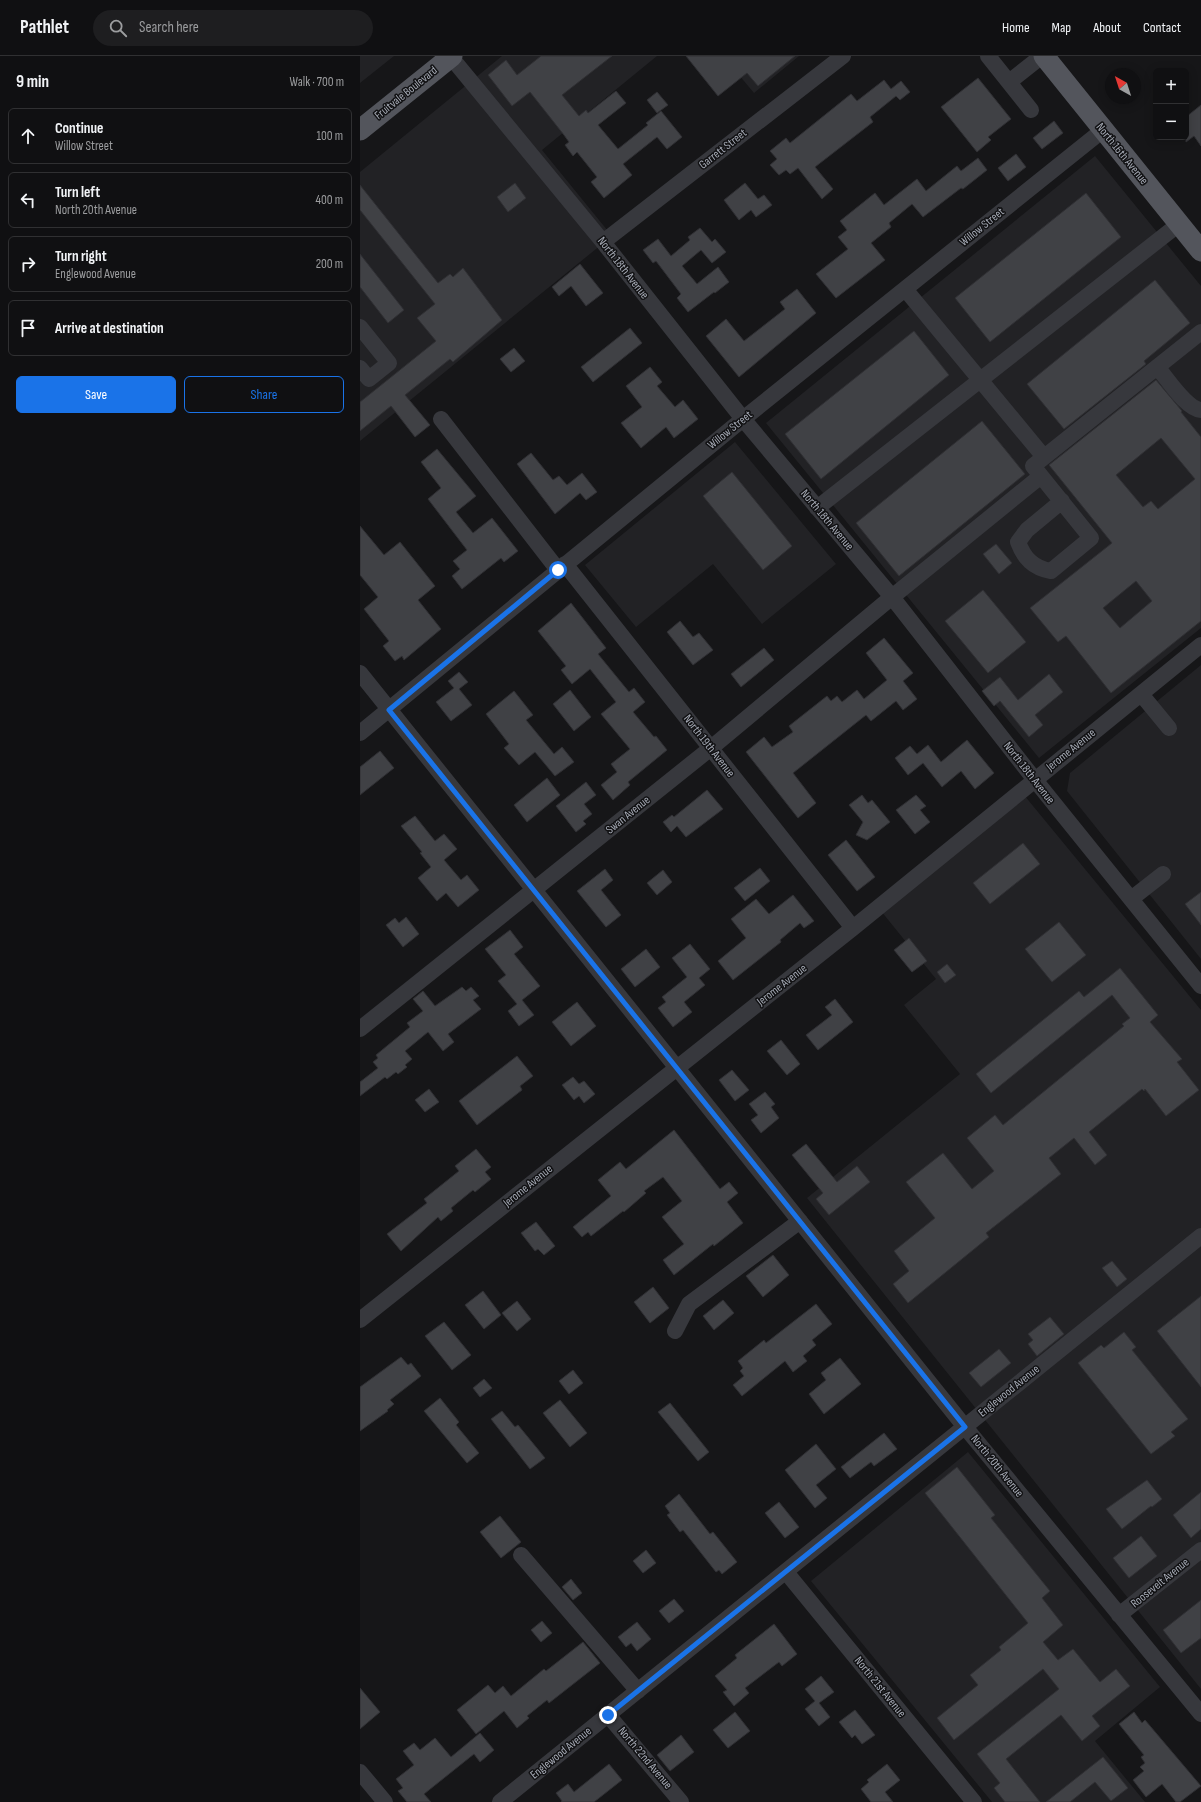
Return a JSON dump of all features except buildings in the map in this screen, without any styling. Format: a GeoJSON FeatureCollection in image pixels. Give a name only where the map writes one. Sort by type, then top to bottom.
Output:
{"type":"FeatureCollection","features":[{"type":"Feature","properties":{"kind":"main road","name":"Fruitvale Boulevard"},"geometry":{"type":"LineString","coordinates":[[360,130],[450,56]]}},
{"type":"Feature","properties":{"kind":"main road","name":"North 16th Avenue"},"geometry":{"type":"LineString","coordinates":[[1043,56],[1201,252]]}},
{"type":"Feature","properties":{"kind":"street","name":"North 18th Avenue"},"geometry":{"type":"LineString","coordinates":[[450,56],[603,242],[743,419],[892,597],[1034,780],[1201,986]]}},
{"type":"Feature","properties":{"kind":"street","name":"Garrett Street"},"geometry":{"type":"LineString","coordinates":[[603,242],[843,56]]}},
{"type":"Feature","properties":{"kind":"street"},"geometry":{"type":"LineString","coordinates":[[988,56],[1031,110]]}},
{"type":"Feature","properties":{"kind":"street"},"geometry":{"type":"LineString","coordinates":[[1009,82],[1043,56]]}},
{"type":"Feature","properties":{"kind":"street","name":"Willow Street"},"geometry":{"type":"LineString","coordinates":[[360,733],[743,419],[1103,130]]}},
{"type":"Feature","properties":{"kind":"street"},"geometry":{"type":"LineString","coordinates":[[817,508],[1179,224]]}},
{"type":"Feature","properties":{"kind":"street"},"geometry":{"type":"LineString","coordinates":[[906,289],[1044,457]]}},
{"type":"Feature","properties":{"kind":"street"},"geometry":{"type":"LineString","coordinates":[[360,327],[389,363],[369,379],[360,368]]}},
{"type":"Feature","properties":{"kind":"street"},"geometry":{"type":"LineString","coordinates":[[1062,501],[1027,530],[1018,542],[1026,559],[1041,570],[1050,572],[1091,538],[1062,501],[1040,476],[1033,466],[1201,332]]}},
{"type":"Feature","properties":{"kind":"street"},"geometry":{"type":"LineString","coordinates":[[1158,367],[1184,400],[1197,410],[1201,410]]}},
{"type":"Feature","properties":{"kind":"street","name":"North 19th Avenue"},"geometry":{"type":"LineString","coordinates":[[441,419],[710,748],[853,928]]}},
{"type":"Feature","properties":{"kind":"street","name":"Swan Avenue"},"geometry":{"type":"LineString","coordinates":[[360,1029],[710,748],[1040,476]]}},
{"type":"Feature","properties":{"kind":"street","name":"Jerome Avenue"},"geometry":{"type":"LineString","coordinates":[[360,1320],[853,928],[1201,645]]}},
{"type":"Feature","properties":{"kind":"street","name":"North 20th Avenue"},"geometry":{"type":"LineString","coordinates":[[360,673],[676,1069],[965,1427],[1201,1714]]}},
{"type":"Feature","properties":{"kind":"street"},"geometry":{"type":"LineString","coordinates":[[1141,694],[1169,728]]}},
{"type":"Feature","properties":{"kind":"street"},"geometry":{"type":"LineString","coordinates":[[1131,899],[1163,874]]}},
{"type":"Feature","properties":{"kind":"street"},"geometry":{"type":"LineString","coordinates":[[675,1331],[689,1304],[800,1222]]}},
{"type":"Feature","properties":{"kind":"street","name":"Englewood Avenue"},"geometry":{"type":"LineString","coordinates":[[500,1802],[1201,1236]]}},
{"type":"Feature","properties":{"kind":"street","name":"Roosevelt Avenue"},"geometry":{"type":"LineString","coordinates":[[1119,1615],[1201,1550]]}},
{"type":"Feature","properties":{"kind":"street"},"geometry":{"type":"LineString","coordinates":[[521,1555],[638,1691]]}},
{"type":"Feature","properties":{"kind":"street","name":"North 21st Avenue"},"geometry":{"type":"LineString","coordinates":[[786,1572],[974,1802]]}},
{"type":"Feature","properties":{"kind":"street","name":"North 22nd Avenue"},"geometry":{"type":"LineString","coordinates":[[608,1715],[681,1802]]}},
{"type":"Feature","properties":{"kind":"street"},"geometry":{"type":"LineString","coordinates":[[360,1772],[385,1802]]}},
{"type":"Feature","properties":{"kind":"shaded area"},"geometry":{"type":"Polygon","coordinates":[[[360,56],[394,56],[360,83],[360,56]]]}},
{"type":"Feature","properties":{"kind":"shaded area"},"geometry":{"type":"Polygon","coordinates":[[[502,56],[657,56],[542,150],[612,236],[360,441],[360,172],[502,56]]]}},
{"type":"Feature","properties":{"kind":"shaded area"},"geometry":{"type":"Polygon","coordinates":[[[723,56],[799,56],[754,93],[723,56]]]}},
{"type":"Feature","properties":{"kind":"shaded area"},"geometry":{"type":"Polygon","coordinates":[[[1095,156],[1201,286],[1201,628],[1039,758],[766,423],[1095,156]]]}},
{"type":"Feature","properties":{"kind":"shaded area"},"geometry":{"type":"Polygon","coordinates":[[[735,442],[836,564],[762,624],[713,564],[636,627],[585,565],[735,442]]]}},
{"type":"Feature","properties":{"kind":"shaded area"},"geometry":{"type":"Polygon","coordinates":[[[1201,665],[1201,959],[1067,791],[1070,773],[1201,665]]]}},
{"type":"Feature","properties":{"kind":"shaded area"},"geometry":{"type":"Polygon","coordinates":[[[1024,795],[1201,1010],[1201,1689],[807,1198],[960,1074],[904,1005],[936,979],[881,911],[1024,795]]]}},
{"type":"Feature","properties":{"kind":"shaded area"},"geometry":{"type":"Polygon","coordinates":[[[968,1452],[1160,1687],[1095,1741],[1145,1802],[992,1802],[811,1581],[968,1452]]]}},
{"type":"Feature","properties":{"kind":"route"},"geometry":{"type":"LineString","coordinates":[[558,570],[389,710],[965,1427],[608,1715]]}}]}
